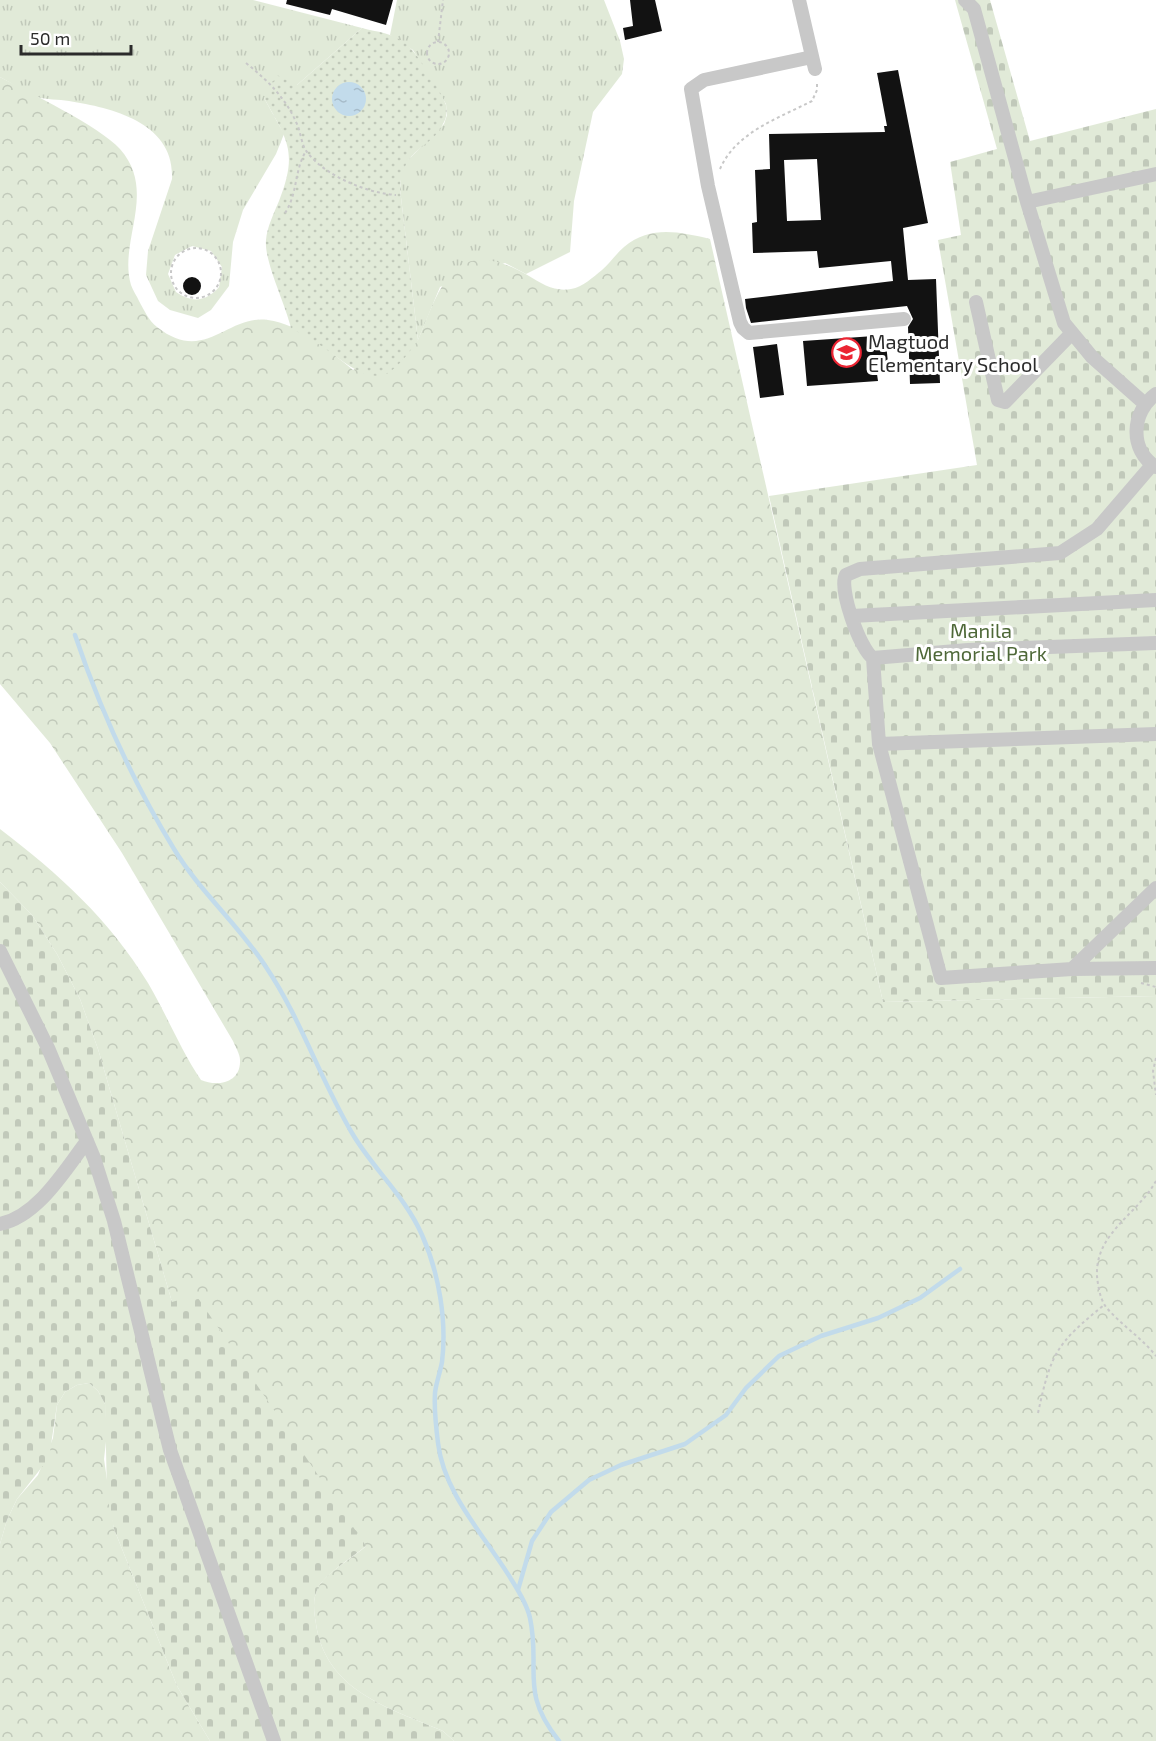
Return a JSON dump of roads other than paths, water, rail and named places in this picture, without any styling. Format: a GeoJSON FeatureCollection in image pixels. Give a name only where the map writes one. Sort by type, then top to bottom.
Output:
{"type":"FeatureCollection","features":[{"type":"Feature","properties":{"kind":"street"},"geometry":{"type":"LineString","coordinates":[[800,0],[814,63],[704,80],[691,89],[708,186],[740,322],[746,332],[904,319]]}},
{"type":"Feature","properties":{"kind":"street"},"geometry":{"type":"LineString","coordinates":[[973,3],[1057,303],[1071,334],[1145,404]]}},
{"type":"Feature","properties":{"kind":"street"},"geometry":{"type":"LineString","coordinates":[[1027,202],[1156,174]]}},
{"type":"Feature","properties":{"kind":"street"},"geometry":{"type":"LineString","coordinates":[[976,302],[998,400],[1005,402],[1071,334]]}},
{"type":"Feature","properties":{"kind":"street"},"geometry":{"type":"LineString","coordinates":[[1156,394],[1145,404],[1137,419],[1136,436],[1141,452],[1154,466],[1097,529],[1060,553],[852,572],[846,575],[843,584],[859,641],[873,658],[879,744],[941,978],[1072,969],[1156,968]]}},
{"type":"Feature","properties":{"kind":"street"},"geometry":{"type":"LineString","coordinates":[[852,616],[1156,600]]}},
{"type":"Feature","properties":{"kind":"street"},"geometry":{"type":"LineString","coordinates":[[873,658],[968,650],[1156,643]]}},
{"type":"Feature","properties":{"kind":"street"},"geometry":{"type":"LineString","coordinates":[[879,744],[1156,734]]}},
{"type":"Feature","properties":{"kind":"street"},"geometry":{"type":"LineString","coordinates":[[1072,969],[1156,888]]}},
{"type":"Feature","properties":{"kind":"street"},"geometry":{"type":"LineString","coordinates":[[0,951],[48,1048],[87,1141],[114,1221],[170,1450],[274,1741]]}},
{"type":"Feature","properties":{"kind":"street"},"geometry":{"type":"LineString","coordinates":[[0,1224],[26,1212],[58,1179],[87,1141]]}},
{"type":"Feature","properties":{"kind":"water"},"geometry":{"type":"Polygon","coordinates":[[[349,82],[361,87],[366,99],[361,111],[349,116],[337,111],[332,99],[337,87],[349,82]]]}},
{"type":"Feature","properties":{"kind":"waterway"},"geometry":{"type":"LineString","coordinates":[[75,635],[118,745],[159,824],[184,865],[266,967],[290,1007],[352,1133],[407,1208],[422,1235],[433,1265],[442,1314],[442,1362],[435,1399],[438,1443],[442,1462],[457,1497],[514,1583],[527,1608],[533,1636],[535,1694],[539,1708],[559,1741]]}},
{"type":"Feature","properties":{"kind":"waterway"},"geometry":{"type":"LineString","coordinates":[[518,1590],[532,1541],[551,1512],[589,1480],[621,1465],[685,1444],[726,1415],[746,1388],[779,1356],[821,1336],[878,1318],[920,1298],[960,1269]]}},
{"type":"Feature","properties":{"kind":"place","name":"Magtuod Elementary School"},"geometry":{"type":"Point","coordinates":[847,353]}},
{"type":"Feature","properties":{"kind":"park label","name":"Manila Memorial Park"},"geometry":{"type":"Point","coordinates":[981,642]}}]}
